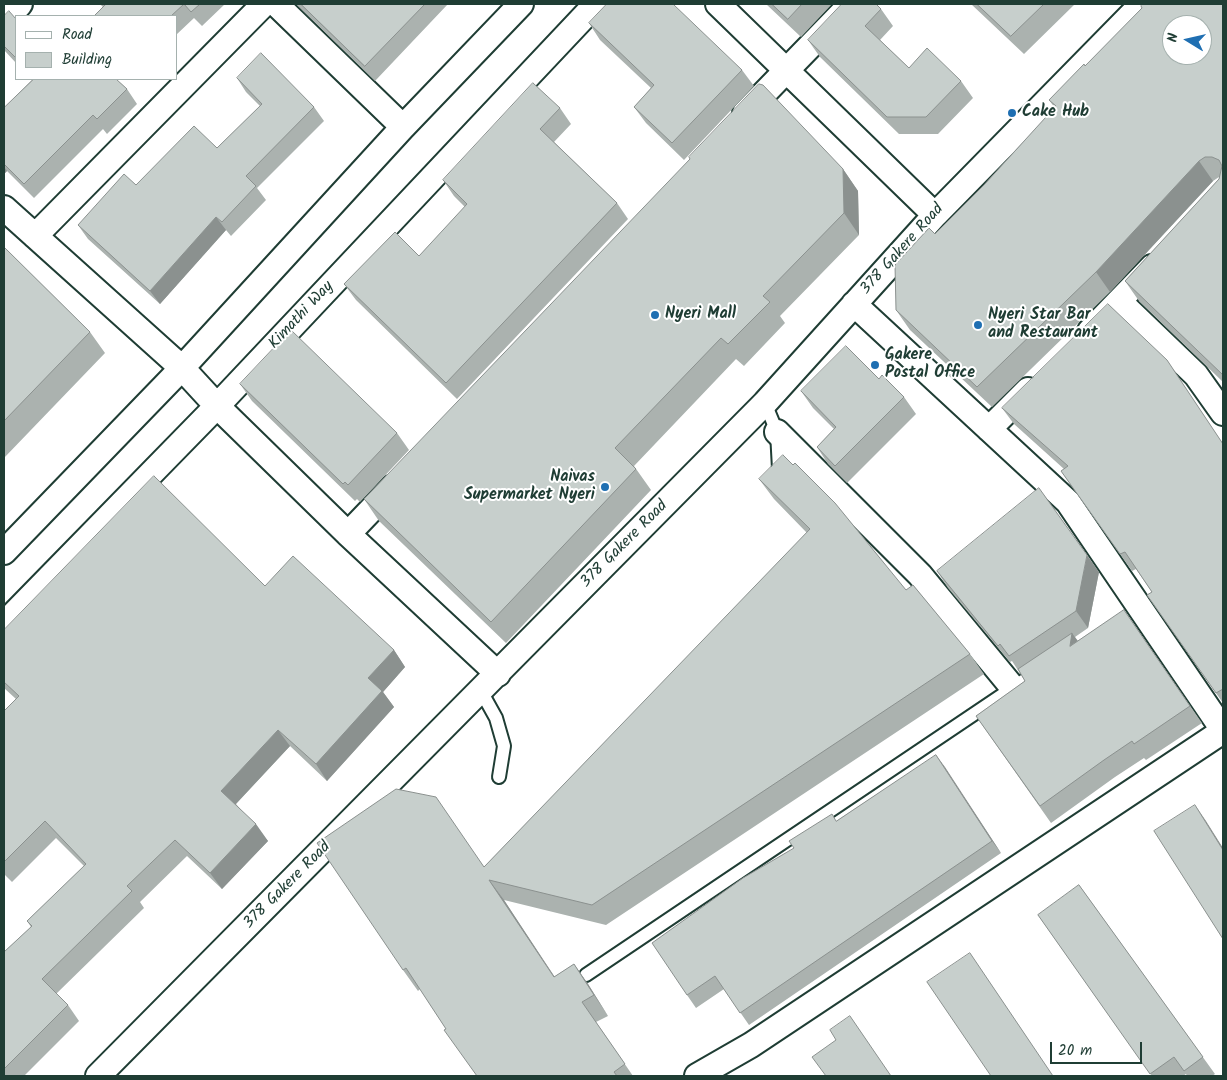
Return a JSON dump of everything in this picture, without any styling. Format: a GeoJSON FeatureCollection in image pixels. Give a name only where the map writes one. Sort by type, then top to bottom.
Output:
{"type":"FeatureCollection","features":[{"type":"Feature","properties":{"kind":"street"},"geometry":{"type":"LineString","coordinates":[[4,22],[20,4]]}},
{"type":"Feature","properties":{"kind":"street"},"geometry":{"type":"LineString","coordinates":[[35,236],[264,4]]}},
{"type":"Feature","properties":{"kind":"street"},"geometry":{"type":"LineString","coordinates":[[276,4],[403,128]]}},
{"type":"Feature","properties":{"kind":"street"},"geometry":{"type":"LineString","coordinates":[[4,552],[182,368],[403,128],[521,4]]}},
{"type":"Feature","properties":{"kind":"street","name":"Kimathi Way"},"geometry":{"type":"LineString","coordinates":[[4,624],[217,406],[596,4]]}},
{"type":"Feature","properties":{"kind":"street"},"geometry":{"type":"LineString","coordinates":[[718,4],[935,215]]}},
{"type":"Feature","properties":{"kind":"street"},"geometry":{"type":"LineString","coordinates":[[731,128],[851,4]]}},
{"type":"Feature","properties":{"kind":"street","name":"378 Gakere Road"},"geometry":{"type":"LineString","coordinates":[[98,1076],[765,403],[935,215],[1142,4]]}},
{"type":"Feature","properties":{"kind":"street"},"geometry":{"type":"LineString","coordinates":[[4,208],[182,368],[217,406],[348,534],[498,674]]}},
{"type":"Feature","properties":{"kind":"street"},"geometry":{"type":"LineString","coordinates":[[1072,348],[1120,302],[1167,251]]}},
{"type":"Feature","properties":{"kind":"street"},"geometry":{"type":"LineString","coordinates":[[1120,302],[1196,375],[1223,413]]}},
{"type":"Feature","properties":{"kind":"street"},"geometry":{"type":"LineString","coordinates":[[697,1076],[751,1045],[1223,730],[1131,609],[1068,502],[854,304]]}},
{"type":"Feature","properties":{"kind":"street"},"geometry":{"type":"LineString","coordinates":[[989,429],[1044,374]]}},
{"type":"Feature","properties":{"kind":"street"},"geometry":{"type":"LineString","coordinates":[[777,432],[920,575],[1013,688]]}},
{"type":"Feature","properties":{"kind":"street"},"geometry":{"type":"LineString","coordinates":[[348,534],[409,469]]}},
{"type":"Feature","properties":{"kind":"lane"},"geometry":{"type":"LineString","coordinates":[[765,403],[777,432],[779,469]]}},
{"type":"Feature","properties":{"kind":"lane"},"geometry":{"type":"LineString","coordinates":[[586,975],[1052,661]]}},
{"type":"Feature","properties":{"kind":"lane"},"geometry":{"type":"LineString","coordinates":[[481,691],[496,718],[504,746],[499,777]]}},
{"type":"Feature","properties":{"kind":"building"},"geometry":{"type":"Polygon","coordinates":[[[184,4],[172,15],[95,15],[105,5],[184,4]]]}},
{"type":"Feature","properties":{"kind":"building"},"geometry":{"type":"Polygon","coordinates":[[[184,4],[200,4],[191,12],[184,4]]]}},
{"type":"Feature","properties":{"kind":"building"},"geometry":{"type":"Polygon","coordinates":[[[301,4],[425,4],[365,66],[301,4]]]}},
{"type":"Feature","properties":{"kind":"building"},"geometry":{"type":"Polygon","coordinates":[[[607,4],[673,4],[742,70],[672,143],[634,107],[654,85],[589,23],[607,4]]]}},
{"type":"Feature","properties":{"kind":"building"},"geometry":{"type":"Polygon","coordinates":[[[772,4],[802,4],[788,19],[772,4]]]}},
{"type":"Feature","properties":{"kind":"building"},"geometry":{"type":"Polygon","coordinates":[[[842,4],[876,4],[881,9],[865,26],[909,68],[927,48],[961,81],[926,117],[887,117],[808,40],[842,4]]]}},
{"type":"Feature","properties":{"kind":"building"},"geometry":{"type":"Polygon","coordinates":[[[977,4],[1044,4],[1011,36],[977,4]]]}},
{"type":"Feature","properties":{"kind":"building"},"geometry":{"type":"Polygon","coordinates":[[[1143,4],[1223,4],[1223,375],[1125,281],[1219,179],[1222,166],[1219,160],[1205,157],[1199,161],[1096,272],[977,387],[896,310],[895,265],[929,228],[935,234],[984,185],[1056,106],[1049,100],[1142,8],[1143,4]]]}},
{"type":"Feature","properties":{"kind":"building"},"geometry":{"type":"Polygon","coordinates":[[[9,11],[15,18],[15,57],[4,46],[4,16],[9,11]]]}},
{"type":"Feature","properties":{"kind":"building"},"geometry":{"type":"Polygon","coordinates":[[[261,53],[314,107],[246,176],[256,186],[222,222],[216,217],[150,291],[78,225],[124,174],[136,185],[194,126],[217,148],[262,104],[237,78],[261,53]]]}},
{"type":"Feature","properties":{"kind":"building"},"geometry":{"type":"Polygon","coordinates":[[[33,80],[117,80],[127,89],[97,119],[93,115],[24,184],[4,164],[4,108],[33,80]]]}},
{"type":"Feature","properties":{"kind":"building"},"geometry":{"type":"Polygon","coordinates":[[[533,83],[560,108],[540,129],[617,203],[446,383],[344,284],[395,232],[419,256],[467,204],[443,180],[533,83]]]}},
{"type":"Feature","properties":{"kind":"building"},"geometry":{"type":"Polygon","coordinates":[[[759,84],[763,85],[843,169],[844,213],[763,296],[770,302],[728,344],[721,338],[615,448],[636,469],[491,622],[364,499],[690,159],[689,157],[759,84]]]}},
{"type":"Feature","properties":{"kind":"building"},"geometry":{"type":"Polygon","coordinates":[[[4,247],[90,332],[4,421],[4,247]]]}},
{"type":"Feature","properties":{"kind":"building"},"geometry":{"type":"Polygon","coordinates":[[[1108,304],[1167,360],[1223,444],[1223,689],[1216,693],[1147,595],[1152,592],[1125,552],[1120,554],[1061,471],[1068,466],[1002,408],[1108,304]]]}},
{"type":"Feature","properties":{"kind":"building"},"geometry":{"type":"Polygon","coordinates":[[[291,330],[397,433],[348,485],[345,482],[343,484],[240,384],[291,330]]]}},
{"type":"Feature","properties":{"kind":"building"},"geometry":{"type":"Polygon","coordinates":[[[846,346],[879,379],[882,375],[904,397],[835,466],[817,447],[836,427],[801,391],[846,346]]]}},
{"type":"Feature","properties":{"kind":"building"},"geometry":{"type":"Polygon","coordinates":[[[783,455],[793,465],[795,463],[835,503],[906,590],[913,585],[970,654],[592,905],[489,880],[554,977],[574,964],[594,995],[582,1002],[625,1064],[614,1072],[617,1076],[477,1076],[444,1030],[446,1029],[406,968],[403,970],[317,843],[396,789],[436,797],[484,867],[810,529],[759,479],[783,455]]]}},
{"type":"Feature","properties":{"kind":"building"},"geometry":{"type":"Polygon","coordinates":[[[154,476],[265,586],[293,556],[394,650],[368,678],[382,691],[316,764],[278,730],[221,791],[256,824],[210,873],[175,840],[127,886],[132,891],[42,979],[68,1005],[4,1069],[4,952],[32,926],[27,921],[86,864],[45,821],[4,862],[4,711],[19,696],[4,682],[4,630],[154,476]]]}},
{"type":"Feature","properties":{"kind":"building"},"geometry":{"type":"Polygon","coordinates":[[[1039,488],[1087,555],[1076,611],[1009,656],[1000,644],[998,646],[937,571],[1039,488]]]}},
{"type":"Feature","properties":{"kind":"building"},"geometry":{"type":"Polygon","coordinates":[[[1124,610],[1190,706],[1134,744],[1132,741],[1040,806],[976,716],[1025,681],[1018,669],[1072,633],[1070,646],[1124,610]]]}},
{"type":"Feature","properties":{"kind":"building"},"geometry":{"type":"Polygon","coordinates":[[[936,755],[992,841],[740,1013],[715,976],[687,995],[652,943],[743,878],[794,848],[789,841],[832,814],[836,821],[936,755]]]}},
{"type":"Feature","properties":{"kind":"building"},"geometry":{"type":"Polygon","coordinates":[[[1195,805],[1223,850],[1223,939],[1154,831],[1195,805]]]}},
{"type":"Feature","properties":{"kind":"building"},"geometry":{"type":"Polygon","coordinates":[[[1079,885],[1203,1057],[1184,1071],[1174,1057],[1150,1074],[1038,915],[1079,885]]]}},
{"type":"Feature","properties":{"kind":"building"},"geometry":{"type":"Polygon","coordinates":[[[970,953],[1053,1076],[991,1076],[927,982],[970,953]]]}},
{"type":"Feature","properties":{"kind":"building"},"geometry":{"type":"Polygon","coordinates":[[[850,1016],[891,1076],[826,1076],[812,1057],[836,1040],[830,1030],[850,1016]]]}},
{"type":"Feature","properties":{"kind":"place","name":"Cake Hub"},"geometry":{"type":"Point","coordinates":[1012,113]}},
{"type":"Feature","properties":{"kind":"place","name":"Nyeri Mall"},"geometry":{"type":"Point","coordinates":[655,315]}},
{"type":"Feature","properties":{"kind":"place","name":"Nyeri Star Bar and Restaurant"},"geometry":{"type":"Point","coordinates":[978,325]}},
{"type":"Feature","properties":{"kind":"place","name":"Gakere Postal Office"},"geometry":{"type":"Point","coordinates":[875,365]}},
{"type":"Feature","properties":{"kind":"place","name":"Naivas Supermarket Nyeri"},"geometry":{"type":"Point","coordinates":[605,487]}}]}
